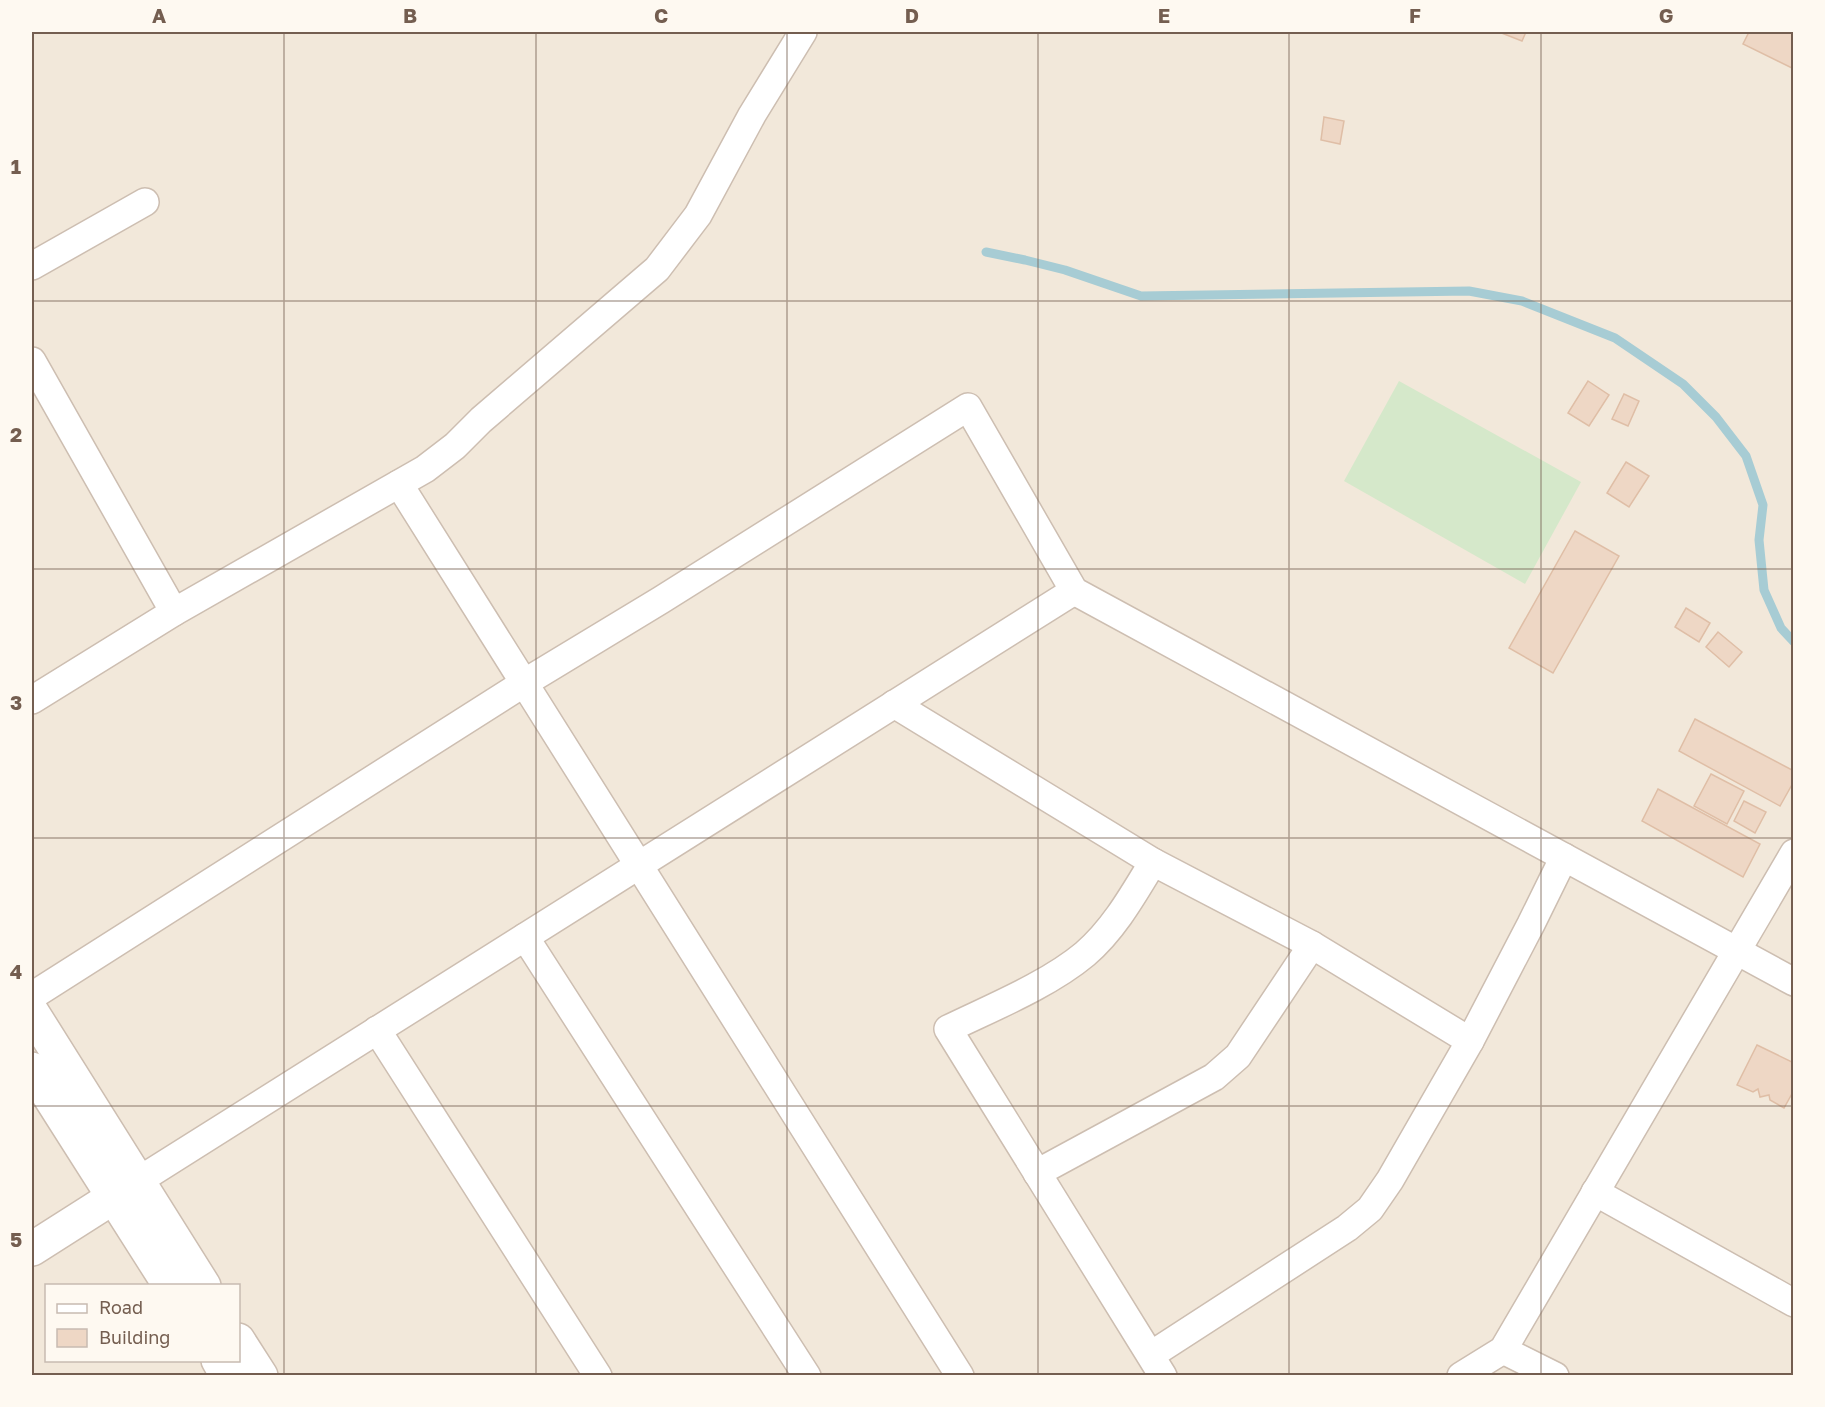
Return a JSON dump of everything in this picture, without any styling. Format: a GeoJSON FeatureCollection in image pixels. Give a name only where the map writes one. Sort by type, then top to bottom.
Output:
{"type":"FeatureCollection","features":[{"type":"Feature","properties":{"kind":"street"},"geometry":{"type":"LineString","coordinates":[[32,700],[174,612],[425,469],[455,446],[481,420],[657,269],[698,215],[752,115],[802,32]]}},
{"type":"Feature","properties":{"kind":"street"},"geometry":{"type":"LineString","coordinates":[[32,266],[145,202]]}},
{"type":"Feature","properties":{"kind":"street"},"geometry":{"type":"LineString","coordinates":[[32,362],[174,612]]}},
{"type":"Feature","properties":{"kind":"street"},"geometry":{"type":"LineString","coordinates":[[32,996],[525,683],[968,407],[1074,591],[1794,982]]}},
{"type":"Feature","properties":{"kind":"street"},"geometry":{"type":"LineString","coordinates":[[399,484],[960,1376]]}},
{"type":"Feature","properties":{"kind":"street"},"geometry":{"type":"LineString","coordinates":[[32,1249],[377,1029],[1074,591]]}},
{"type":"Feature","properties":{"kind":"street"},"geometry":{"type":"LineString","coordinates":[[894,704],[1153,862],[1312,945],[1470,1041]]}},
{"type":"Feature","properties":{"kind":"street"},"geometry":{"type":"LineString","coordinates":[[1461,1376],[1503,1350],[1794,853]]}},
{"type":"Feature","properties":{"kind":"street"},"geometry":{"type":"LineString","coordinates":[[1153,862],[1120,916],[1085,954],[1047,980],[948,1029],[1157,1365],[1370,1209],[1390,1180],[1470,1041],[1532,924],[1564,857]]}},
{"type":"Feature","properties":{"kind":"street"},"geometry":{"type":"LineString","coordinates":[[525,937],[807,1376]]}},
{"type":"Feature","properties":{"kind":"street"},"geometry":{"type":"LineString","coordinates":[[1037,1173],[1214,1077],[1238,1056],[1312,945]]}},
{"type":"Feature","properties":{"kind":"street"},"geometry":{"type":"LineString","coordinates":[[32,1012],[126,1189],[169,1284]]}},
{"type":"Feature","properties":{"kind":"street"},"geometry":{"type":"LineString","coordinates":[[377,1029],[598,1376]]}},
{"type":"Feature","properties":{"kind":"street"},"geometry":{"type":"LineString","coordinates":[[32,1069],[202,1284]]}},
{"type":"Feature","properties":{"kind":"street"},"geometry":{"type":"LineString","coordinates":[[1595,1192],[1794,1303]]}},
{"type":"Feature","properties":{"kind":"street"},"geometry":{"type":"LineString","coordinates":[[240,1343],[261,1376]]}},
{"type":"Feature","properties":{"kind":"street"},"geometry":{"type":"LineString","coordinates":[[1503,1350],[1555,1376]]}},
{"type":"Feature","properties":{"kind":"street"},"geometry":{"type":"LineString","coordinates":[[219,1362],[227,1376]]}},
{"type":"Feature","properties":{"kind":"shaded area"},"geometry":{"type":"Polygon","coordinates":[[[32,32],[1793,32],[1793,1375],[32,1375],[32,32]]]}},
{"type":"Feature","properties":{"kind":"green space"},"geometry":{"type":"Polygon","coordinates":[[[1399,381],[1581,482],[1525,584],[1344,481],[1399,381]]]}},
{"type":"Feature","properties":{"kind":"building"},"geometry":{"type":"Polygon","coordinates":[[[1499,32],[1526,32],[1522,41],[1499,32]]]}},
{"type":"Feature","properties":{"kind":"building"},"geometry":{"type":"Polygon","coordinates":[[[1749,32],[1794,32],[1794,69],[1743,44],[1749,32]]]}},
{"type":"Feature","properties":{"kind":"building"},"geometry":{"type":"Polygon","coordinates":[[[1324,117],[1344,121],[1340,144],[1321,140],[1324,117]]]}},
{"type":"Feature","properties":{"kind":"building"},"geometry":{"type":"Polygon","coordinates":[[[1588,381],[1609,395],[1589,426],[1568,413],[1588,381]]]}},
{"type":"Feature","properties":{"kind":"building"},"geometry":{"type":"Polygon","coordinates":[[[1624,394],[1639,401],[1628,426],[1612,419],[1624,394]]]}},
{"type":"Feature","properties":{"kind":"building"},"geometry":{"type":"Polygon","coordinates":[[[1626,462],[1649,476],[1629,507],[1607,493],[1626,462]]]}},
{"type":"Feature","properties":{"kind":"building"},"geometry":{"type":"Polygon","coordinates":[[[1575,531],[1619,556],[1553,673],[1509,648],[1575,531]]]}},
{"type":"Feature","properties":{"kind":"building"},"geometry":{"type":"Polygon","coordinates":[[[1686,608],[1710,623],[1699,642],[1675,627],[1686,608]]]}},
{"type":"Feature","properties":{"kind":"building"},"geometry":{"type":"Polygon","coordinates":[[[1718,632],[1742,652],[1729,667],[1706,647],[1718,632]]]}},
{"type":"Feature","properties":{"kind":"building"},"geometry":{"type":"Polygon","coordinates":[[[1695,719],[1794,771],[1794,781],[1780,806],[1679,751],[1695,719]]]}},
{"type":"Feature","properties":{"kind":"building"},"geometry":{"type":"Polygon","coordinates":[[[1711,774],[1744,791],[1727,824],[1694,806],[1711,774]]]}},
{"type":"Feature","properties":{"kind":"building"},"geometry":{"type":"Polygon","coordinates":[[[1658,789],[1760,844],[1743,877],[1642,821],[1658,789]]]}},
{"type":"Feature","properties":{"kind":"building"},"geometry":{"type":"Polygon","coordinates":[[[1744,801],[1766,812],[1755,833],[1734,821],[1744,801]]]}},
{"type":"Feature","properties":{"kind":"building"},"geometry":{"type":"Polygon","coordinates":[[[1757,1045],[1794,1063],[1794,1090],[1784,1108],[1770,1100],[1769,1095],[1760,1097],[1758,1089],[1753,1092],[1737,1085],[1757,1045]]]}},
{"type":"Feature","properties":{"kind":"waterway"},"geometry":{"type":"LineString","coordinates":[[986,252],[1065,270],[1141,296],[1469,291],[1522,301],[1615,338],[1683,384],[1716,417],[1746,456],[1763,505],[1759,540],[1764,590],[1781,628],[1794,642]]}}]}
